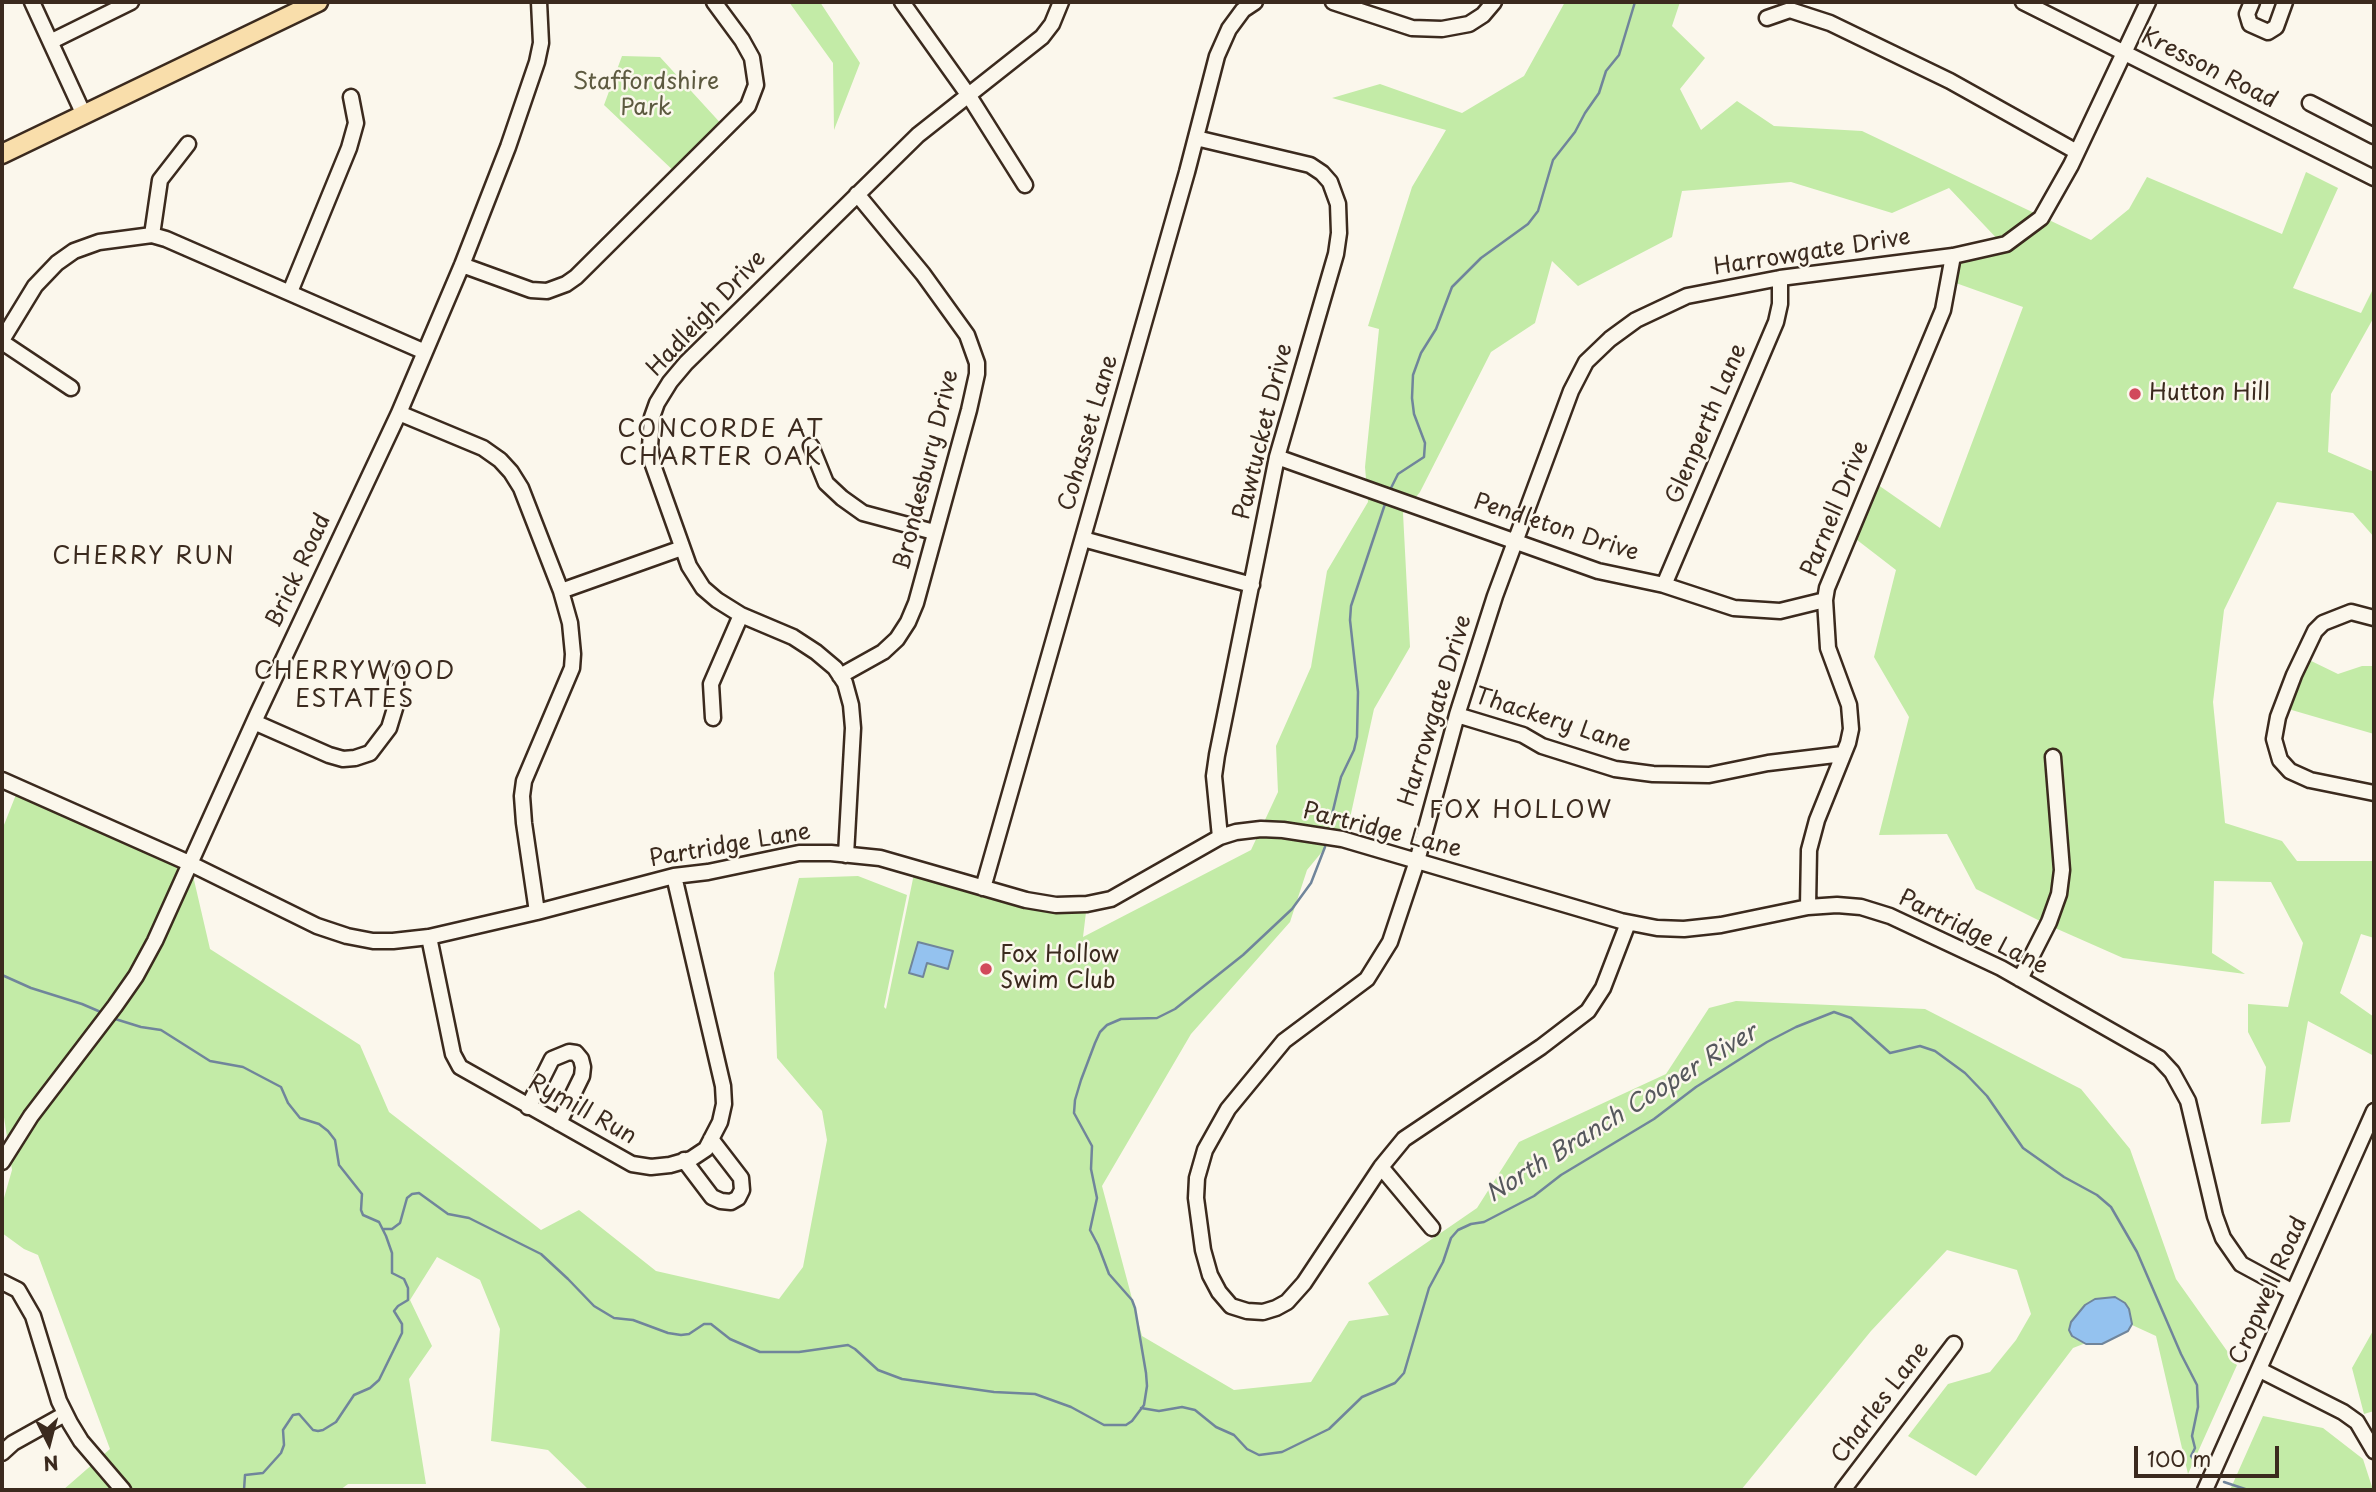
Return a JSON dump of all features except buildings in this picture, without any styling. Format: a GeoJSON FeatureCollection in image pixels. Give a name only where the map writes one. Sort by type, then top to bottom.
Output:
{"type":"FeatureCollection","features":[{"type":"Feature","properties":{"kind":"main road"},"geometry":{"type":"LineString","coordinates":[[2,154],[318,2]]}},
{"type":"Feature","properties":{"kind":"street"},"geometry":{"type":"LineString","coordinates":[[33,2],[84,115]]}},
{"type":"Feature","properties":{"kind":"street"},"geometry":{"type":"LineString","coordinates":[[52,41],[131,2]]}},
{"type":"Feature","properties":{"kind":"street","name":"Brick Road"},"geometry":{"type":"LineString","coordinates":[[2,1162],[31,1116],[136,976],[155,941],[399,413],[461,265],[508,147],[537,62],[541,43],[539,2]]}},
{"type":"Feature","properties":{"kind":"street"},"geometry":{"type":"LineString","coordinates":[[461,265],[531,290],[547,291],[566,284],[748,106],[756,85],[752,58],[714,2]]}},
{"type":"Feature","properties":{"kind":"street"},"geometry":{"type":"LineString","coordinates":[[902,2],[969,96],[1026,185]]}},
{"type":"Feature","properties":{"kind":"street","name":"Hadleigh Drive"},"geometry":{"type":"LineString","coordinates":[[841,676],[835,668],[793,637],[741,615],[704,588],[689,566],[653,465],[650,447],[652,417],[670,382],[686,363],[918,135],[1042,37],[1052,24],[1061,2]]}},
{"type":"Feature","properties":{"kind":"street","name":"Cohasset Lane"},"geometry":{"type":"LineString","coordinates":[[983,888],[1196,138],[1217,55],[1229,29],[1243,10],[1253,2]]}},
{"type":"Feature","properties":{"kind":"street"},"geometry":{"type":"LineString","coordinates":[[1333,2],[1412,28],[1442,30],[1469,24],[1483,15],[1494,2]]}},
{"type":"Feature","properties":{"kind":"street","name":"Kresson Road"},"geometry":{"type":"LineString","coordinates":[[2023,2],[2374,178]]}},
{"type":"Feature","properties":{"kind":"street","name":"Harrowgate Drive"},"geometry":{"type":"LineString","coordinates":[[1628,923],[1604,988],[1588,1011],[1541,1047],[1404,1139],[1381,1167],[1304,1283],[1287,1302],[1264,1312],[1231,1306],[1210,1275],[1203,1250],[1197,1178],[1205,1150],[1228,1110],[1284,1041],[1367,979],[1390,942],[1417,861],[1457,715],[1495,596],[1571,390],[1586,362],[1610,339],[1636,320],[1687,296],[1780,278],[1953,256],[2006,244],[2041,218],[2077,152],[2148,2]]}},
{"type":"Feature","properties":{"kind":"street"},"geometry":{"type":"LineString","coordinates":[[2252,2],[2247,19],[2250,24],[2268,32],[2276,27],[2285,2]]}},
{"type":"Feature","properties":{"kind":"street"},"geometry":{"type":"LineString","coordinates":[[1767,18],[1790,10],[1830,23],[1950,81],[2077,152]]}},
{"type":"Feature","properties":{"kind":"street"},"geometry":{"type":"LineString","coordinates":[[290,292],[349,148],[356,122],[351,97]]}},
{"type":"Feature","properties":{"kind":"street"},"geometry":{"type":"LineString","coordinates":[[2309,103],[2374,136]]}},
{"type":"Feature","properties":{"kind":"street","name":"Pawtucket Drive"},"geometry":{"type":"LineString","coordinates":[[1196,138],[1310,165],[1330,181],[1338,204],[1339,233],[1336,254],[1278,457],[1214,776],[1220,837]]}},
{"type":"Feature","properties":{"kind":"street"},"geometry":{"type":"LineString","coordinates":[[152,235],[160,180],[188,144]]}},
{"type":"Feature","properties":{"kind":"street","name":"Brondesbury Drive"},"geometry":{"type":"LineString","coordinates":[[841,676],[883,652],[897,639],[908,622],[916,603],[969,410],[977,363],[967,335],[945,304],[857,194]]}},
{"type":"Feature","properties":{"kind":"street"},"geometry":{"type":"LineString","coordinates":[[71,388],[2,341],[35,286],[57,263],[74,251],[99,242],[127,237],[152,235],[166,239],[425,352]]}},
{"type":"Feature","properties":{"kind":"street","name":"Parnell Drive"},"geometry":{"type":"LineString","coordinates":[[1808,907],[1809,850],[1816,820],[1851,729],[1849,705],[1828,648],[1825,600],[1835,566],[1943,310],[1953,256]]}},
{"type":"Feature","properties":{"kind":"street","name":"Glenperth Lane"},"geometry":{"type":"LineString","coordinates":[[1664,584],[1776,322],[1780,304],[1780,278]]}},
{"type":"Feature","properties":{"kind":"street"},"geometry":{"type":"LineString","coordinates":[[399,413],[483,448],[500,460],[521,488],[561,591],[570,623],[572,668],[524,781],[522,796],[537,912]]}},
{"type":"Feature","properties":{"kind":"street"},"geometry":{"type":"LineString","coordinates":[[811,446],[827,483],[863,513],[934,532]]}},
{"type":"Feature","properties":{"kind":"street","name":"Pendleton Drive"},"geometry":{"type":"LineString","coordinates":[[1278,457],[1598,571],[1664,584],[1734,608],[1780,611],[1825,600]]}},
{"type":"Feature","properties":{"kind":"street"},"geometry":{"type":"LineString","coordinates":[[1083,539],[1252,585]]}},
{"type":"Feature","properties":{"kind":"street"},"geometry":{"type":"LineString","coordinates":[[561,591],[682,548]]}},
{"type":"Feature","properties":{"kind":"street"},"geometry":{"type":"LineString","coordinates":[[2374,618],[2351,612],[2323,623],[2315,631],[2282,706],[2275,725],[2274,739],[2280,760],[2290,771],[2310,780],[2374,793]]}},
{"type":"Feature","properties":{"kind":"street"},"geometry":{"type":"LineString","coordinates":[[713,718],[712,684],[741,615]]}},
{"type":"Feature","properties":{"kind":"street"},"geometry":{"type":"LineString","coordinates":[[254,722],[343,759],[370,753],[388,728],[397,705],[396,672]]}},
{"type":"Feature","properties":{"kind":"street"},"geometry":{"type":"LineString","coordinates":[[841,676],[851,705],[853,728],[846,855]]}},
{"type":"Feature","properties":{"kind":"street","name":"Thackery Lane"},"geometry":{"type":"LineString","coordinates":[[1457,715],[1523,735],[1542,746],[1615,769],[1653,774],[1710,775],[1768,763],[1843,754]]}},
{"type":"Feature","properties":{"kind":"street"},"geometry":{"type":"LineString","coordinates":[[2021,979],[2049,922],[2059,894],[2062,870],[2053,757]]}},
{"type":"Feature","properties":{"kind":"street","name":"Partridge Lane"},"geometry":{"type":"LineString","coordinates":[[2,780],[189,863],[317,926],[373,941],[393,942],[429,937],[674,876],[709,872],[799,853],[880,858],[1026,900],[1056,905],[1087,904],[1111,899],[1220,837],[1261,828],[1342,839],[1628,923],[1684,929],[1721,925],[1808,907],[1861,907],[1891,916],[2021,979],[2159,1058],[2172,1072],[2188,1101],[2215,1216],[2223,1238],[2241,1264],[2293,1292]]}},
{"type":"Feature","properties":{"kind":"street"},"geometry":{"type":"LineString","coordinates":[[674,876],[723,1086],[724,1104],[720,1122],[711,1139],[741,1178],[742,1190],[738,1198],[731,1202],[712,1196],[684,1160]]}},
{"type":"Feature","properties":{"kind":"street","name":"Rymill Run"},"geometry":{"type":"LineString","coordinates":[[429,937],[453,1054],[460,1066],[632,1164],[650,1167],[684,1160],[706,1149],[711,1139]]}},
{"type":"Feature","properties":{"kind":"street"},"geometry":{"type":"LineString","coordinates":[[528,1107],[552,1059],[569,1052],[576,1053],[582,1059],[582,1076],[559,1123]]}},
{"type":"Feature","properties":{"kind":"street","name":"Cropwell Road"},"geometry":{"type":"LineString","coordinates":[[2205,1490],[2374,1111]]}},
{"type":"Feature","properties":{"kind":"street"},"geometry":{"type":"LineString","coordinates":[[1381,1167],[1432,1228]]}},
{"type":"Feature","properties":{"kind":"street"},"geometry":{"type":"LineString","coordinates":[[2,1282],[18,1290],[26,1300],[65,1414],[81,1441],[123,1490]]}},
{"type":"Feature","properties":{"kind":"street","name":"Charles Lane"},"geometry":{"type":"LineString","coordinates":[[1844,1490],[1955,1344]]}},
{"type":"Feature","properties":{"kind":"street"},"geometry":{"type":"LineString","coordinates":[[2260,1370],[2343,1412],[2357,1422],[2374,1451]]}},
{"type":"Feature","properties":{"kind":"street"},"geometry":{"type":"LineString","coordinates":[[2,1453],[13,1443],[65,1414]]}},
{"type":"Feature","properties":{"kind":"green space"},"geometry":{"type":"Polygon","coordinates":[[[789,2],[820,2],[860,63],[834,130],[833,63],[789,2]]]}},
{"type":"Feature","properties":{"kind":"green space"},"geometry":{"type":"Polygon","coordinates":[[[1565,2],[1680,2],[1672,26],[1705,58],[1680,89],[1701,130],[1737,101],[1774,126],[1862,131],[2091,240],[2129,209],[2147,177],[2282,234],[2306,172],[2338,188],[2293,288],[2361,313],[2374,287],[2374,317],[2331,394],[2328,452],[2374,472],[2374,537],[2353,513],[2277,502],[2224,610],[2213,702],[2225,823],[2282,841],[2297,861],[2374,863],[2374,938],[2361,934],[2340,993],[2374,1017],[2374,1056],[2308,1021],[2290,1122],[2261,1124],[2266,1067],[2248,1032],[2248,1004],[2288,1007],[2303,943],[2271,882],[2214,881],[2212,953],[2245,974],[2123,958],[1976,889],[1947,834],[1879,835],[1909,717],[1874,657],[1896,570],[1848,533],[1871,480],[1940,528],[2023,307],[1953,282],[1965,254],[2003,245],[1949,188],[1892,213],[1791,182],[1682,191],[1672,237],[1578,286],[1552,261],[1535,323],[1491,352],[1420,492],[1403,513],[1410,647],[1374,709],[1350,818],[1307,870],[1290,922],[1191,1034],[1102,1186],[1142,1336],[1234,1390],[1311,1382],[1349,1321],[1389,1315],[1368,1283],[1477,1208],[1519,1142],[1666,1074],[1709,1008],[1736,1001],[1925,1009],[2081,1089],[2130,1149],[2176,1279],[2237,1365],[2188,1474],[2156,1336],[2132,1325],[2073,1348],[1976,1476],[1908,1436],[1948,1384],[1990,1372],[2016,1340],[2031,1314],[2017,1270],[1947,1250],[1871,1331],[1741,1490],[589,1490],[548,1450],[491,1441],[500,1329],[480,1280],[437,1257],[410,1300],[432,1346],[409,1379],[426,1484],[348,1484],[340,1490],[63,1490],[110,1449],[38,1255],[24,1249],[2,1233],[2,1205],[12,1170],[2,1104],[2,830],[19,787],[191,867],[210,949],[360,1045],[389,1112],[541,1230],[579,1210],[656,1271],[779,1299],[803,1267],[827,1140],[822,1111],[777,1058],[774,973],[799,878],[858,876],[907,895],[884,1007],[886,1009],[915,869],[983,888],[1087,904],[1083,937],[1251,850],[1278,792],[1276,746],[1311,667],[1327,571],[1368,502],[1365,467],[1379,329],[1368,326],[1412,187],[1446,130],[1332,98],[1380,84],[1462,113],[1524,76],[1565,2]]]}},
{"type":"Feature","properties":{"kind":"green space","name":"Staffordshire Park"},"geometry":{"type":"Polygon","coordinates":[[[622,56],[660,57],[725,128],[678,175],[604,105],[622,56]]]}},
{"type":"Feature","properties":{"kind":"green space"},"geometry":{"type":"Polygon","coordinates":[[[2303,657],[2338,674],[2362,666],[2374,666],[2374,734],[2278,706],[2303,657]]]}},
{"type":"Feature","properties":{"kind":"green space"},"geometry":{"type":"Polygon","coordinates":[[[2374,1329],[2374,1411],[2364,1414],[2352,1368],[2374,1329]]]}},
{"type":"Feature","properties":{"kind":"green space"},"geometry":{"type":"Polygon","coordinates":[[[2263,1416],[2323,1428],[2363,1459],[2373,1490],[2230,1490],[2263,1416]]]}},
{"type":"Feature","properties":{"kind":"water"},"geometry":{"type":"Polygon","coordinates":[[[918,942],[953,951],[948,969],[927,963],[923,977],[909,973],[918,942]]]}},
{"type":"Feature","properties":{"kind":"water"},"geometry":{"type":"Polygon","coordinates":[[[2115,1297],[2129,1309],[2132,1324],[2128,1331],[2102,1344],[2086,1344],[2072,1336],[2069,1330],[2071,1322],[2085,1305],[2095,1299],[2115,1297]]]}},
{"type":"Feature","properties":{"kind":"waterway"},"geometry":{"type":"LineString","coordinates":[[1390,490],[1398,474],[1424,457],[1425,443],[1414,414],[1413,375],[1421,353],[1436,329],[1452,287],[1481,258],[1528,224],[1538,211],[1553,160],[1575,132],[1599,93],[1606,71],[1619,55],[1635,2]]}},
{"type":"Feature","properties":{"kind":"waterway"},"geometry":{"type":"LineString","coordinates":[[1330,823],[1341,777],[1357,737],[1358,692],[1350,620],[1351,606],[1386,501]]}},
{"type":"Feature","properties":{"kind":"waterway","name":"North Branch Cooper River"},"geometry":{"type":"LineString","coordinates":[[383,1229],[392,1229],[400,1223],[407,1198],[419,1193],[448,1214],[469,1218],[541,1254],[594,1306],[614,1318],[633,1320],[681,1335],[689,1334],[704,1324],[711,1324],[730,1339],[760,1352],[799,1352],[848,1345],[878,1370],[902,1379],[994,1392],[1035,1394],[1071,1407],[1104,1425],[1126,1425],[1144,1405],[1146,1373],[1132,1300],[1109,1274],[1090,1230],[1097,1198],[1091,1169],[1092,1146],[1074,1113],[1081,1080],[1100,1032],[1107,1025],[1121,1019],[1157,1018],[1175,1009],[1243,955],[1292,909],[1311,883],[1325,847]]}},
{"type":"Feature","properties":{"kind":"waterway","name":"North Branch Cooper River"},"geometry":{"type":"LineString","coordinates":[[2,975],[103,1013]]}},
{"type":"Feature","properties":{"kind":"waterway","name":"North Branch Cooper River"},"geometry":{"type":"LineString","coordinates":[[1141,1408],[1159,1411],[1182,1407],[1195,1410],[1259,1455],[1282,1452],[1329,1429],[1362,1397],[1395,1383],[1404,1373],[1429,1288],[1443,1262],[1451,1238],[1458,1230],[1484,1222],[1534,1196],[1561,1175],[1654,1119],[1696,1087],[1767,1042],[1834,1012],[1851,1018],[1890,1053],[1920,1046],[1935,1051],[1965,1073],[1987,1096],[2023,1148],[2064,1177],[2097,1195],[2111,1207],[2137,1252],[2197,1385],[2198,1407],[2192,1436],[2195,1448],[2191,1456],[2199,1467]]}},
{"type":"Feature","properties":{"kind":"waterway"},"geometry":{"type":"LineString","coordinates":[[112,1018],[161,1030],[210,1061],[243,1067],[281,1087],[288,1103],[300,1118],[319,1124],[335,1140],[339,1165],[362,1194],[363,1215],[379,1222],[392,1253],[392,1273],[404,1279],[408,1288],[408,1300],[394,1311],[402,1324],[402,1333],[379,1380],[370,1388],[354,1395],[336,1422],[323,1430],[313,1430],[299,1414],[293,1415],[283,1430],[284,1445],[281,1453],[263,1473],[245,1475],[244,1490]]}},
{"type":"Feature","properties":{"kind":"waterway","name":"North Branch Cooper River"},"geometry":{"type":"LineString","coordinates":[[2224,1482],[2248,1490]]}},
{"type":"Feature","properties":{"kind":"place","name":"Hutton Hill"},"geometry":{"type":"Point","coordinates":[2135,394]}},
{"type":"Feature","properties":{"kind":"place","name":"Fox Hollow Swim Club"},"geometry":{"type":"Point","coordinates":[986,969]}},
{"type":"Feature","properties":{"kind":"district","name":"CONCORDE AT CHARTER OAK"},"geometry":{"type":"Point","coordinates":[721,444]}},
{"type":"Feature","properties":{"kind":"district","name":"CHERRY RUN"},"geometry":{"type":"Point","coordinates":[144,557]}},
{"type":"Feature","properties":{"kind":"district","name":"CHERRYWOOD ESTATES"},"geometry":{"type":"Point","coordinates":[355,686]}},
{"type":"Feature","properties":{"kind":"district","name":"FOX HOLLOW"},"geometry":{"type":"Point","coordinates":[1521,811]}}]}
